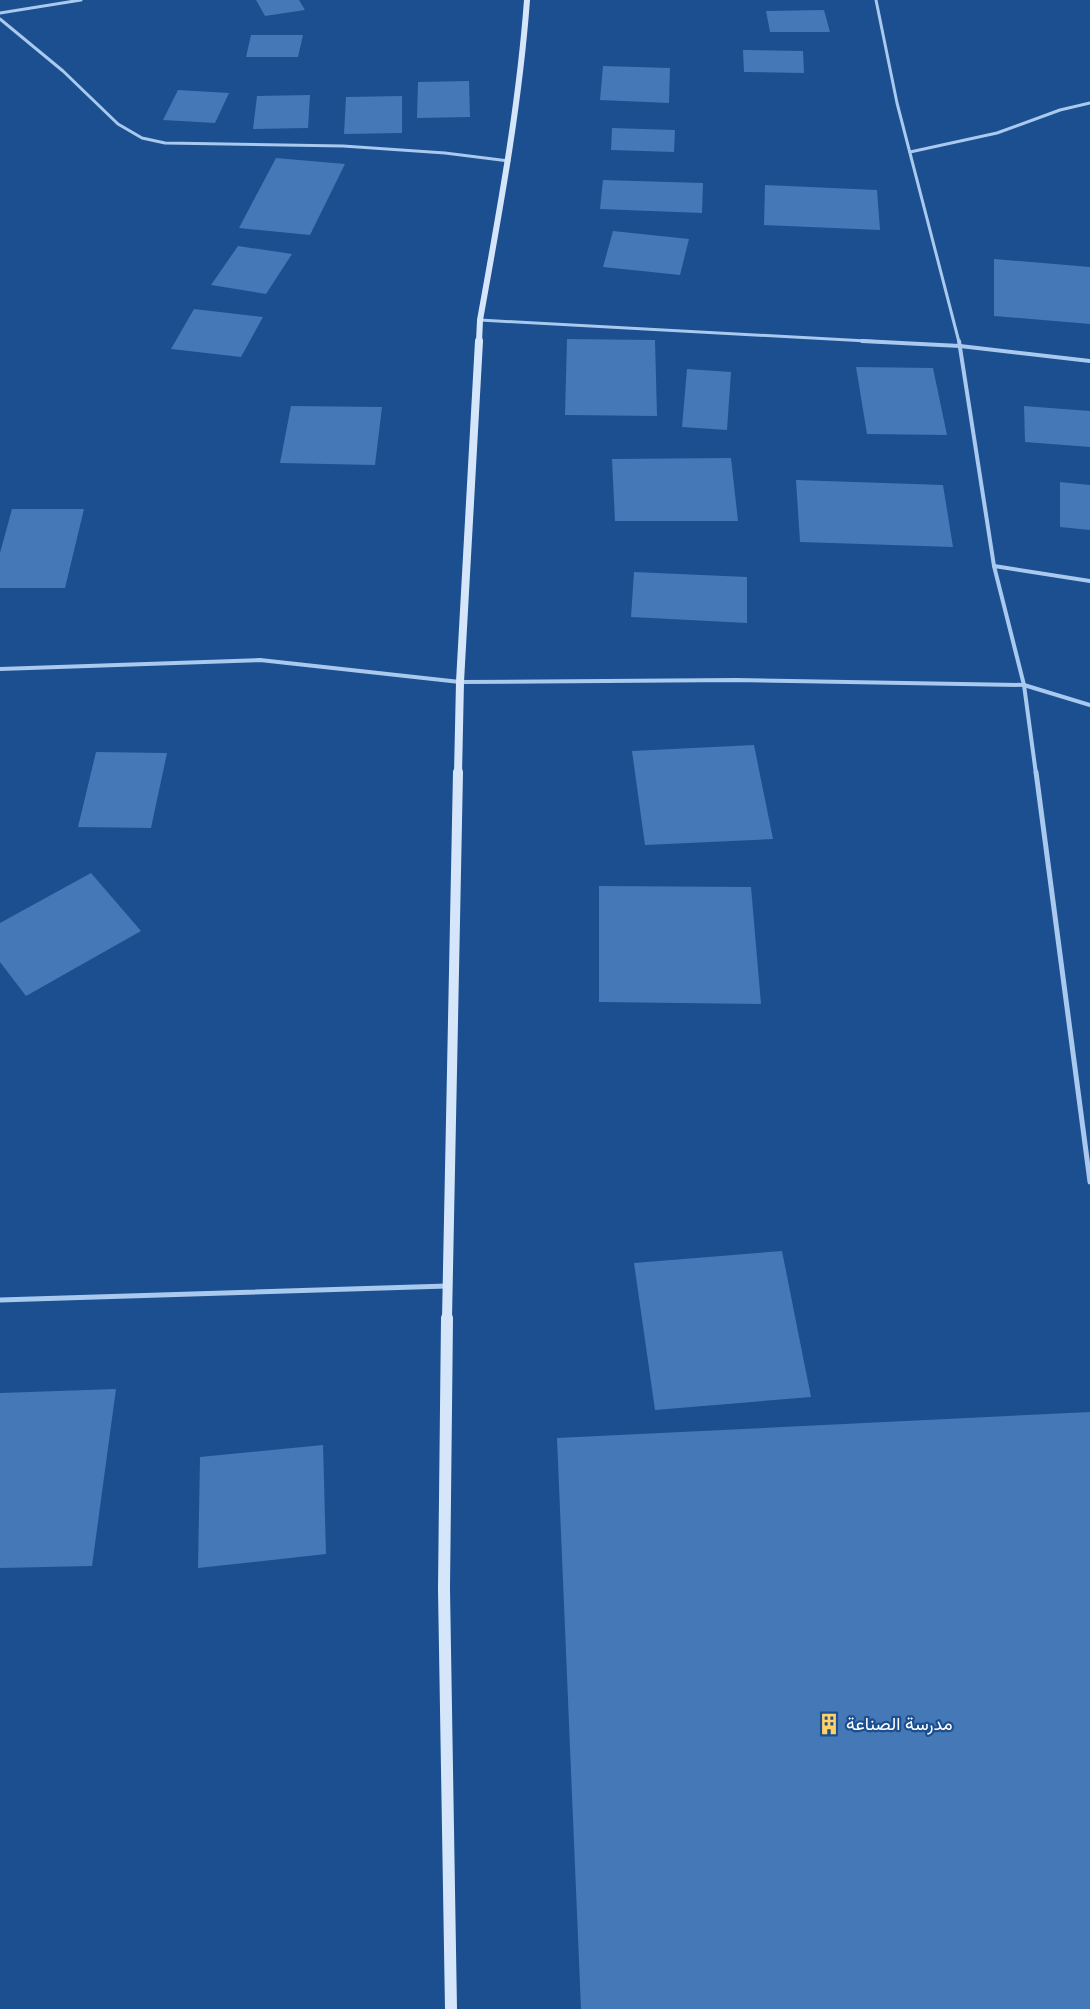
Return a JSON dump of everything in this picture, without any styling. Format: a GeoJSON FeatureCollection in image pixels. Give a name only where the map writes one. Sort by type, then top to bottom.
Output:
{"type":"FeatureCollection","features":[{"type":"Feature","properties":{"kind":"main road"},"geometry":{"type":"LineString","coordinates":[[451,2009],[444,1589],[447,1286],[460,682],[480,320],[508,161],[523,57],[527,0]]}},
{"type":"Feature","properties":{"kind":"street"},"geometry":{"type":"LineString","coordinates":[[0,13],[81,0]]}},
{"type":"Feature","properties":{"kind":"street"},"geometry":{"type":"LineString","coordinates":[[876,0],[897,103],[960,346],[994,566],[1024,685],[1090,1182]]}},
{"type":"Feature","properties":{"kind":"street"},"geometry":{"type":"LineString","coordinates":[[0,18],[63,71],[118,124],[142,138],[165,143],[343,146],[508,161]]}},
{"type":"Feature","properties":{"kind":"street"},"geometry":{"type":"LineString","coordinates":[[910,152],[978,138],[1033,121],[1072,106],[1090,103]]}},
{"type":"Feature","properties":{"kind":"street"},"geometry":{"type":"LineString","coordinates":[[480,320],[960,346],[1090,361]]}},
{"type":"Feature","properties":{"kind":"street"},"geometry":{"type":"LineString","coordinates":[[994,566],[1090,581]]}},
{"type":"Feature","properties":{"kind":"street"},"geometry":{"type":"LineString","coordinates":[[0,669],[260,660],[460,682],[736,680],[1024,685],[1090,705]]}},
{"type":"Feature","properties":{"kind":"street"},"geometry":{"type":"LineString","coordinates":[[0,1300],[447,1286]]}},
{"type":"Feature","properties":{"kind":"building"},"geometry":{"type":"Polygon","coordinates":[[[256,0],[299,0],[305,10],[265,16],[256,0]]]}},
{"type":"Feature","properties":{"kind":"building"},"geometry":{"type":"Polygon","coordinates":[[[824,10],[830,32],[770,32],[766,11],[824,10]]]}},
{"type":"Feature","properties":{"kind":"building"},"geometry":{"type":"Polygon","coordinates":[[[251,35],[303,35],[298,57],[246,57],[251,35]]]}},
{"type":"Feature","properties":{"kind":"building"},"geometry":{"type":"Polygon","coordinates":[[[743,50],[803,51],[804,73],[744,72],[743,50]]]}},
{"type":"Feature","properties":{"kind":"building"},"geometry":{"type":"Polygon","coordinates":[[[603,66],[670,68],[669,103],[600,100],[603,66]]]}},
{"type":"Feature","properties":{"kind":"building"},"geometry":{"type":"Polygon","coordinates":[[[469,81],[470,117],[417,118],[418,82],[469,81]]]}},
{"type":"Feature","properties":{"kind":"building"},"geometry":{"type":"Polygon","coordinates":[[[178,90],[229,93],[215,123],[163,120],[178,90]]]}},
{"type":"Feature","properties":{"kind":"building"},"geometry":{"type":"Polygon","coordinates":[[[310,95],[308,128],[253,129],[257,96],[310,95]]]}},
{"type":"Feature","properties":{"kind":"building"},"geometry":{"type":"Polygon","coordinates":[[[402,96],[402,133],[344,134],[346,97],[402,96]]]}},
{"type":"Feature","properties":{"kind":"building"},"geometry":{"type":"Polygon","coordinates":[[[612,128],[675,130],[674,152],[611,150],[612,128]]]}},
{"type":"Feature","properties":{"kind":"building"},"geometry":{"type":"Polygon","coordinates":[[[276,158],[345,164],[310,235],[239,228],[276,158]]]}},
{"type":"Feature","properties":{"kind":"building"},"geometry":{"type":"Polygon","coordinates":[[[603,180],[703,183],[702,213],[600,209],[603,180]]]}},
{"type":"Feature","properties":{"kind":"building"},"geometry":{"type":"Polygon","coordinates":[[[765,185],[877,190],[880,230],[764,225],[765,185]]]}},
{"type":"Feature","properties":{"kind":"building"},"geometry":{"type":"Polygon","coordinates":[[[613,231],[689,239],[680,275],[603,267],[613,231]]]}},
{"type":"Feature","properties":{"kind":"building"},"geometry":{"type":"Polygon","coordinates":[[[238,246],[292,254],[266,294],[211,285],[238,246]]]}},
{"type":"Feature","properties":{"kind":"building"},"geometry":{"type":"Polygon","coordinates":[[[994,259],[1090,267],[1090,324],[994,316],[994,259]]]}},
{"type":"Feature","properties":{"kind":"building"},"geometry":{"type":"Polygon","coordinates":[[[194,309],[263,317],[241,357],[171,349],[194,309]]]}},
{"type":"Feature","properties":{"kind":"building"},"geometry":{"type":"Polygon","coordinates":[[[567,339],[655,340],[657,416],[565,415],[567,339]]]}},
{"type":"Feature","properties":{"kind":"building"},"geometry":{"type":"Polygon","coordinates":[[[856,367],[933,368],[947,435],[867,434],[856,367]]]}},
{"type":"Feature","properties":{"kind":"building"},"geometry":{"type":"Polygon","coordinates":[[[687,369],[731,372],[727,430],[682,427],[687,369]]]}},
{"type":"Feature","properties":{"kind":"building"},"geometry":{"type":"Polygon","coordinates":[[[291,406],[382,407],[375,465],[280,463],[291,406]]]}},
{"type":"Feature","properties":{"kind":"building"},"geometry":{"type":"Polygon","coordinates":[[[1024,406],[1090,411],[1090,447],[1025,442],[1024,406]]]}},
{"type":"Feature","properties":{"kind":"building"},"geometry":{"type":"Polygon","coordinates":[[[731,458],[738,521],[615,521],[612,459],[731,458]]]}},
{"type":"Feature","properties":{"kind":"building"},"geometry":{"type":"Polygon","coordinates":[[[796,480],[943,485],[953,547],[800,542],[796,480]]]}},
{"type":"Feature","properties":{"kind":"building"},"geometry":{"type":"Polygon","coordinates":[[[1060,482],[1090,485],[1090,530],[1060,527],[1060,482]]]}},
{"type":"Feature","properties":{"kind":"building"},"geometry":{"type":"Polygon","coordinates":[[[12,509],[84,509],[65,588],[0,588],[0,553],[12,509]]]}},
{"type":"Feature","properties":{"kind":"building"},"geometry":{"type":"Polygon","coordinates":[[[634,572],[747,577],[747,623],[631,617],[634,572]]]}},
{"type":"Feature","properties":{"kind":"building"},"geometry":{"type":"Polygon","coordinates":[[[754,745],[773,839],[645,845],[632,751],[754,745]]]}},
{"type":"Feature","properties":{"kind":"building"},"geometry":{"type":"Polygon","coordinates":[[[96,752],[167,753],[151,828],[78,827],[96,752]]]}},
{"type":"Feature","properties":{"kind":"building"},"geometry":{"type":"Polygon","coordinates":[[[91,873],[141,931],[26,996],[0,962],[0,923],[91,873]]]}},
{"type":"Feature","properties":{"kind":"building"},"geometry":{"type":"Polygon","coordinates":[[[599,886],[751,887],[761,1004],[599,1002],[599,886]]]}},
{"type":"Feature","properties":{"kind":"building"},"geometry":{"type":"Polygon","coordinates":[[[782,1251],[811,1397],[655,1410],[634,1263],[782,1251]]]}},
{"type":"Feature","properties":{"kind":"building"},"geometry":{"type":"Polygon","coordinates":[[[116,1389],[92,1566],[0,1568],[0,1393],[116,1389]]]}},
{"type":"Feature","properties":{"kind":"building","name":"مدرسة الصناعة"},"geometry":{"type":"Polygon","coordinates":[[[1090,1412],[1090,2009],[581,2009],[557,1438],[1090,1412]]]}},
{"type":"Feature","properties":{"kind":"building"},"geometry":{"type":"Polygon","coordinates":[[[323,1445],[326,1554],[198,1568],[200,1457],[323,1445]]]}},
{"type":"Feature","properties":{"kind":"place","name":"مدرسة الصناعة"},"geometry":{"type":"Point","coordinates":[829,1724]}}]}
